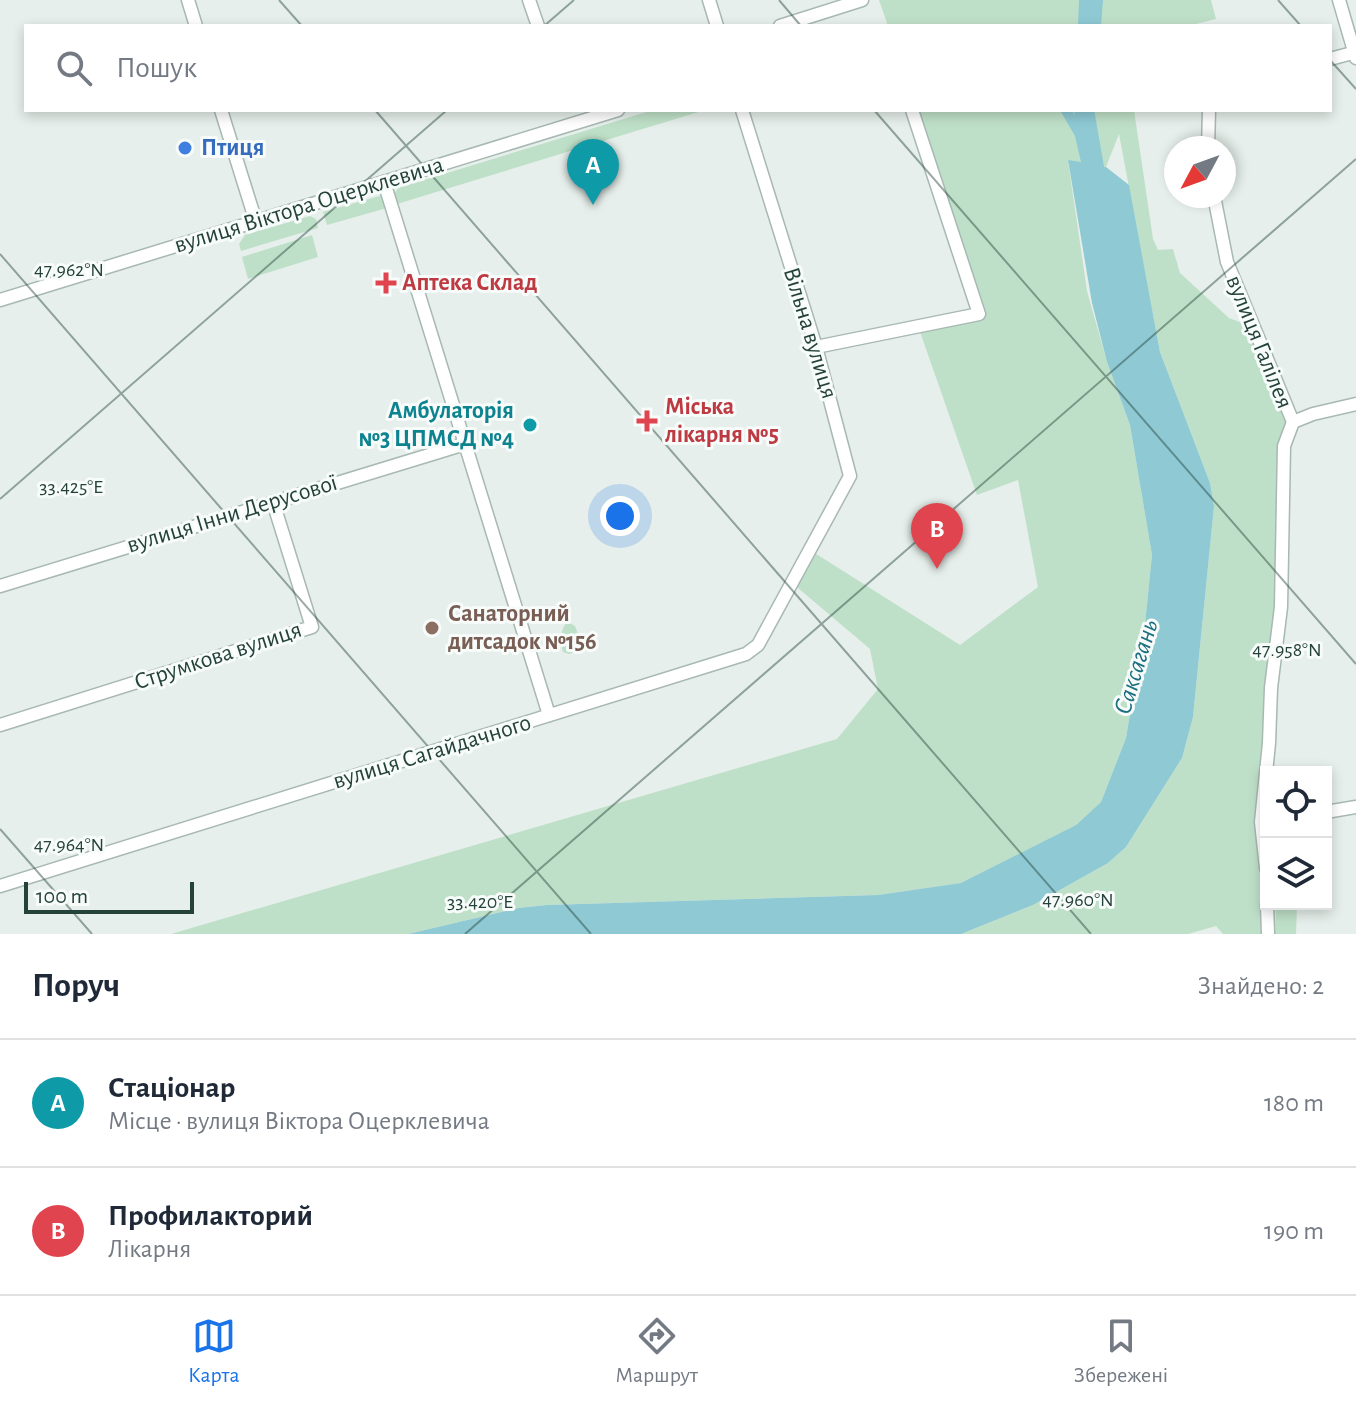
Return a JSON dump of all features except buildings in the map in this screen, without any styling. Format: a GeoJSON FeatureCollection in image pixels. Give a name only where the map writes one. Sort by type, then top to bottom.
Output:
{"type":"FeatureCollection","features":[{"type":"Feature","properties":{"kind":"street"},"geometry":{"type":"LineString","coordinates":[[188,0],[195,24]]}},
{"type":"Feature","properties":{"kind":"street"},"geometry":{"type":"LineString","coordinates":[[529,0],[537,24]]}},
{"type":"Feature","properties":{"kind":"street"},"geometry":{"type":"LineString","coordinates":[[709,0],[716,24]]}},
{"type":"Feature","properties":{"kind":"street"},"geometry":{"type":"LineString","coordinates":[[786,24],[862,0]]}},
{"type":"Feature","properties":{"kind":"street"},"geometry":{"type":"LineString","coordinates":[[1332,59],[1355,54],[1339,0]]}},
{"type":"Feature","properties":{"kind":"street"},"geometry":{"type":"LineString","coordinates":[[222,112],[256,222]]}},
{"type":"Feature","properties":{"kind":"street"},"geometry":{"type":"LineString","coordinates":[[566,112],[570,125]]}},
{"type":"Feature","properties":{"kind":"street","name":"вулиця Віктора Оцерклевича"},"geometry":{"type":"LineString","coordinates":[[0,300],[612,112]]}},
{"type":"Feature","properties":{"kind":"street","name":"Вільна вулиця"},"geometry":{"type":"LineString","coordinates":[[743,112],[816,347],[850,476],[810,550]]}},
{"type":"Feature","properties":{"kind":"street"},"geometry":{"type":"LineString","coordinates":[[816,347],[979,314],[913,112]]}},
{"type":"Feature","properties":{"kind":"street"},"geometry":{"type":"LineString","coordinates":[[1208,136],[1209,112]]}},
{"type":"Feature","properties":{"kind":"street"},"geometry":{"type":"LineString","coordinates":[[384,182],[549,715]]}},
{"type":"Feature","properties":{"kind":"street","name":"вулиця Галілея"},"geometry":{"type":"LineString","coordinates":[[1216,208],[1227,262],[1293,422],[1356,404]]}},
{"type":"Feature","properties":{"kind":"street"},"geometry":{"type":"LineString","coordinates":[[1268,766],[1271,688],[1281,607],[1284,446],[1293,422]]}},
{"type":"Feature","properties":{"kind":"street","name":"вулиця Інни Дерусової"},"geometry":{"type":"LineString","coordinates":[[0,586],[465,444]]}},
{"type":"Feature","properties":{"kind":"street","name":"Струмкова вулиця"},"geometry":{"type":"LineString","coordinates":[[0,725],[312,627],[273,502]]}},
{"type":"Feature","properties":{"kind":"street","name":"вулиця Сагайдачного"},"geometry":{"type":"LineString","coordinates":[[0,886],[746,654],[758,645],[810,550]]}},
{"type":"Feature","properties":{"kind":"street"},"geometry":{"type":"LineString","coordinates":[[1332,811],[1356,807]]}},
{"type":"Feature","properties":{"kind":"street"},"geometry":{"type":"LineString","coordinates":[[1267,910],[1268,934]]}},
{"type":"Feature","properties":{"kind":"green space"},"geometry":{"type":"Polygon","coordinates":[[[879,0],[1211,0],[1216,19],[1196,24],[887,24],[879,0]]]}},
{"type":"Feature","properties":{"kind":"green space"},"geometry":{"type":"Polygon","coordinates":[[[646,112],[698,112],[397,204],[394,194],[398,188],[646,112]]]}},
{"type":"Feature","properties":{"kind":"green space"},"geometry":{"type":"Polygon","coordinates":[[[920,112],[1134,112],[1153,239],[1158,250],[1173,249],[1180,273],[1229,318],[1253,327],[1287,413],[1283,567],[1265,766],[1260,766],[1260,910],[1267,910],[1268,934],[1223,934],[1216,926],[1188,934],[961,934],[1033,905],[1108,863],[1126,847],[1182,758],[1193,717],[1214,506],[1210,483],[1160,352],[1119,134],[1106,167],[1068,161],[1087,291],[1107,362],[1130,425],[1152,555],[1145,624],[1126,738],[1101,802],[1076,825],[962,883],[878,895],[546,905],[518,908],[408,934],[171,934],[837,739],[878,689],[870,649],[792,583],[810,550],[960,645],[1038,587],[1018,480],[977,495],[918,326],[986,312],[920,112]]]}},
{"type":"Feature","properties":{"kind":"green space"},"geometry":{"type":"Polygon","coordinates":[[[383,195],[387,208],[327,225],[323,212],[383,195]]]}},
{"type":"Feature","properties":{"kind":"green space"},"geometry":{"type":"Polygon","coordinates":[[[310,216],[316,219],[318,228],[241,251],[239,244],[245,235],[310,216]]]}},
{"type":"Feature","properties":{"kind":"green space"},"geometry":{"type":"Polygon","coordinates":[[[312,235],[318,257],[248,279],[242,257],[312,235]]]}},
{"type":"Feature","properties":{"kind":"green space"},"geometry":{"type":"Polygon","coordinates":[[[568,622],[575,626],[582,645],[579,650],[569,654],[563,652],[561,640],[563,628],[568,622]]]}},
{"type":"Feature","properties":{"kind":"green space"},"geometry":{"type":"Polygon","coordinates":[[[1276,910],[1297,910],[1296,934],[1275,934],[1276,910]]]}},
{"type":"Feature","properties":{"kind":"water"},"geometry":{"type":"Polygon","coordinates":[[[1079,0],[1103,0],[1101,24],[1078,24],[1079,0]]]}},
{"type":"Feature","properties":{"kind":"water"},"geometry":{"type":"Polygon","coordinates":[[[1061,112],[1073,112],[1099,166],[1106,167],[1129,185],[1160,352],[1210,483],[1214,506],[1193,717],[1182,758],[1126,847],[1108,863],[1033,905],[961,934],[408,934],[518,908],[547,905],[878,895],[961,883],[1076,825],[1101,802],[1126,738],[1145,624],[1152,555],[1130,425],[1107,362],[1092,303],[1068,160],[1081,162],[1075,136],[1061,112]]]}},
{"type":"Feature","properties":{"kind":"waterway","name":"Саксагань"},"geometry":{"type":"LineString","coordinates":[[1084,112],[1096,179]]}},
{"type":"Feature","properties":{"kind":"place","name":"Птиця"},"geometry":{"type":"Point","coordinates":[185,148]}},
{"type":"Feature","properties":{"kind":"place","name":"Стаціонар"},"geometry":{"type":"Point","coordinates":[593,205]}},
{"type":"Feature","properties":{"kind":"place","name":"Аптека Склад"},"geometry":{"type":"Point","coordinates":[386,283]}},
{"type":"Feature","properties":{"kind":"place","name":"Міська лікарня №5"},"geometry":{"type":"Point","coordinates":[647,421]}},
{"type":"Feature","properties":{"kind":"place","name":"Амбулаторія №3 ЦПМСД №4"},"geometry":{"type":"Point","coordinates":[530,425]}},
{"type":"Feature","properties":{"kind":"place","name":"Профилакторий"},"geometry":{"type":"Point","coordinates":[937,569]}},
{"type":"Feature","properties":{"kind":"place","name":"Санаторний дитсадок №156"},"geometry":{"type":"Point","coordinates":[432,628]}}]}
